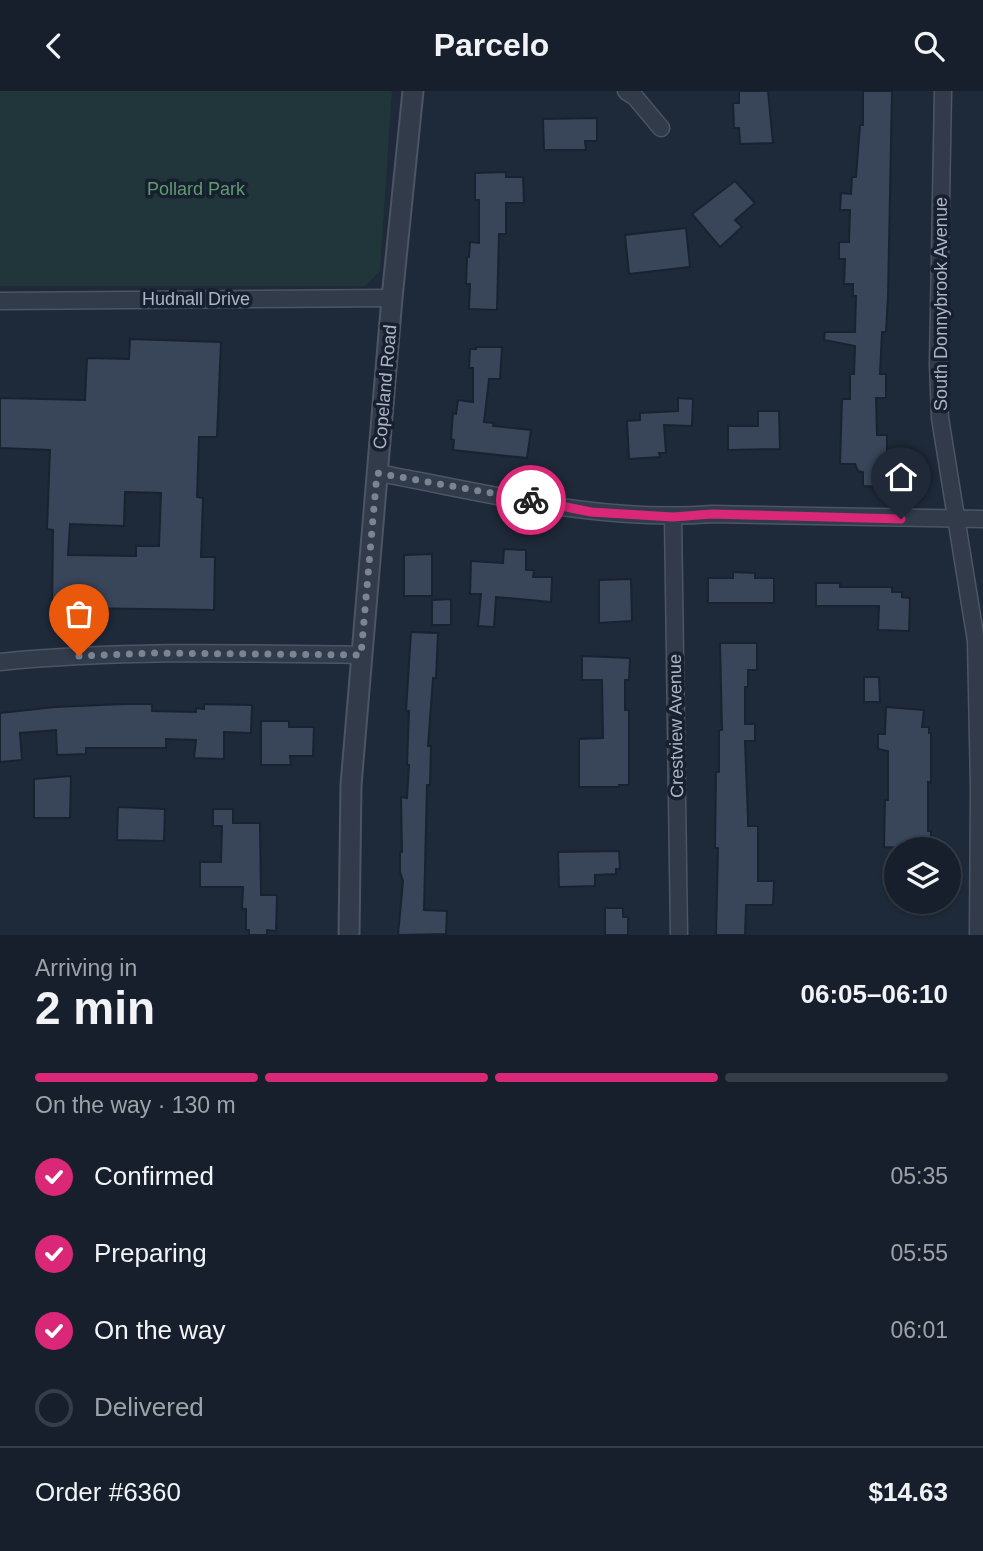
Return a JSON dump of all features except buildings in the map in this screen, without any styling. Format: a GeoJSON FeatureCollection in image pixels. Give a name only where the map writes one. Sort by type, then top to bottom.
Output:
{"type":"FeatureCollection","features":[{"type":"Feature","properties":{"kind":"street","name":"Copeland Road"},"geometry":{"type":"LineString","coordinates":[[349,935],[350,810],[361,655],[413,91]]}},
{"type":"Feature","properties":{"kind":"street"},"geometry":{"type":"LineString","coordinates":[[626,91],[635,97],[661,128]]}},
{"type":"Feature","properties":{"kind":"street","name":"South Donnybrook Avenue"},"geometry":{"type":"LineString","coordinates":[[943,91],[940,418],[976,641],[981,787],[978,935]]}},
{"type":"Feature","properties":{"kind":"street","name":"Hudnall Drive"},"geometry":{"type":"LineString","coordinates":[[0,301],[392,298]]}},
{"type":"Feature","properties":{"kind":"street"},"geometry":{"type":"LineString","coordinates":[[377,473],[591,512],[673,517],[712,514],[983,519]]}},
{"type":"Feature","properties":{"kind":"street","name":"Crestview Avenue"},"geometry":{"type":"LineString","coordinates":[[673,517],[678,935]]}},
{"type":"Feature","properties":{"kind":"street"},"geometry":{"type":"LineString","coordinates":[[0,662],[151,653],[361,655]]}},
{"type":"Feature","properties":{"kind":"green space","name":"Pollard Park"},"geometry":{"type":"Polygon","coordinates":[[[0,91],[392,91],[380,271],[365,286],[0,286],[0,91]]]}},
{"type":"Feature","properties":{"kind":"way so far"},"geometry":{"type":"LineString","coordinates":[[79,656],[151,653],[361,655],[377,473],[531,500]]}},
{"type":"Feature","properties":{"kind":"route"},"geometry":{"type":"LineString","coordinates":[[531,500],[591,512],[673,517],[712,514],[901,519]]}}]}
